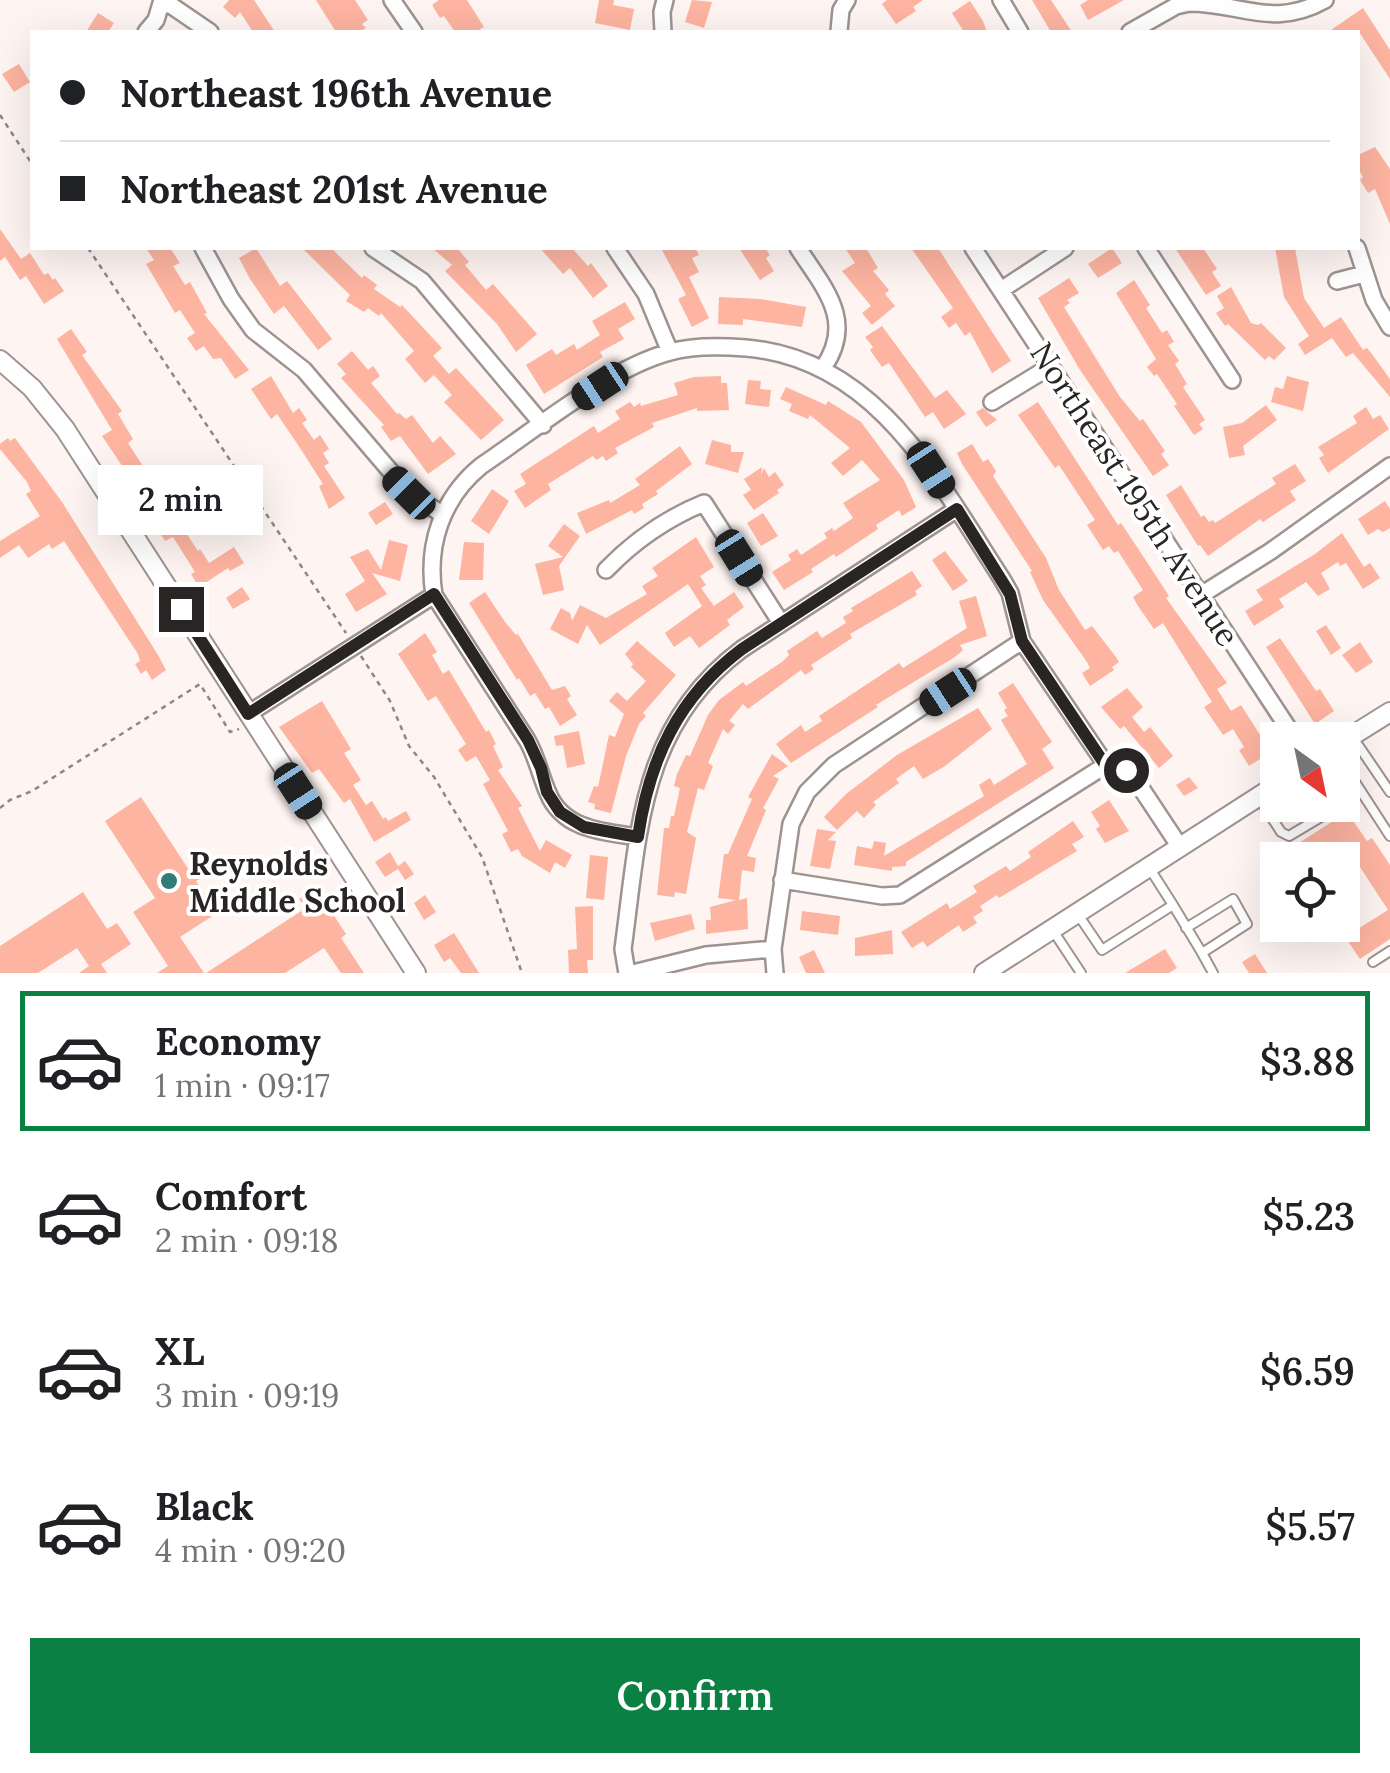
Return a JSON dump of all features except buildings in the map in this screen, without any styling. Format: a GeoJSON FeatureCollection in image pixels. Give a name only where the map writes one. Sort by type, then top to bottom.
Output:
{"type":"FeatureCollection","features":[{"type":"Feature","properties":{"kind":"street"},"geometry":{"type":"LineString","coordinates":[[392,0],[413,30]]}},
{"type":"Feature","properties":{"kind":"street"},"geometry":{"type":"LineString","coordinates":[[663,30],[665,0]]}},
{"type":"Feature","properties":{"kind":"street"},"geometry":{"type":"LineString","coordinates":[[839,30],[846,0]]}},
{"type":"Feature","properties":{"kind":"street"},"geometry":{"type":"LineString","coordinates":[[1001,0],[1019,30]]}},
{"type":"Feature","properties":{"kind":"street"},"geometry":{"type":"LineString","coordinates":[[1133,30],[1189,1],[1274,16],[1296,14],[1325,0]]}},
{"type":"Feature","properties":{"kind":"street"},"geometry":{"type":"LineString","coordinates":[[147,30],[162,2],[207,30]]}},
{"type":"Feature","properties":{"kind":"street"},"geometry":{"type":"LineString","coordinates":[[203,250],[253,330],[304,370],[409,493],[442,514]]}},
{"type":"Feature","properties":{"kind":"street"},"geometry":{"type":"LineString","coordinates":[[376,250],[422,280],[544,425]]}},
{"type":"Feature","properties":{"kind":"street"},"geometry":{"type":"LineString","coordinates":[[616,250],[646,294],[670,352]]}},
{"type":"Feature","properties":{"kind":"street"},"geometry":{"type":"LineString","coordinates":[[799,250],[835,310],[837,342],[823,368]]}},
{"type":"Feature","properties":{"kind":"street","name":"Northeast 195th Avenue"},"geometry":{"type":"LineString","coordinates":[[974,250],[1284,722]]}},
{"type":"Feature","properties":{"kind":"street"},"geometry":{"type":"LineString","coordinates":[[1001,290],[1063,250]]}},
{"type":"Feature","properties":{"kind":"street"},"geometry":{"type":"LineString","coordinates":[[1147,250],[1232,380]]}},
{"type":"Feature","properties":{"kind":"street"},"geometry":{"type":"LineString","coordinates":[[1358,250],[1374,300],[1390,327]]}},
{"type":"Feature","properties":{"kind":"street"},"geometry":{"type":"LineString","coordinates":[[1337,281],[1364,274]]}},
{"type":"Feature","properties":{"kind":"street"},"geometry":{"type":"LineString","coordinates":[[638,837],[584,827],[560,812],[547,792],[528,740],[434,594],[432,554],[442,514],[464,480],[618,376],[670,352],[728,346],[761,349],[823,368],[874,404],[913,446],[957,509],[1010,594],[1022,641],[1106,766]]}},
{"type":"Feature","properties":{"kind":"street"},"geometry":{"type":"LineString","coordinates":[[0,360],[24,380],[65,429],[416,973]]}},
{"type":"Feature","properties":{"kind":"street"},"geometry":{"type":"LineString","coordinates":[[992,402],[1050,366]]}},
{"type":"Feature","properties":{"kind":"street"},"geometry":{"type":"LineString","coordinates":[[1201,595],[1390,466]]}},
{"type":"Feature","properties":{"kind":"street"},"geometry":{"type":"LineString","coordinates":[[606,570],[626,549],[704,503],[780,623]]}},
{"type":"Feature","properties":{"kind":"street"},"geometry":{"type":"LineString","coordinates":[[773,949],[706,955],[630,973],[622,949],[638,837],[649,779],[668,732],[713,672],[780,623],[957,509]]}},
{"type":"Feature","properties":{"kind":"street"},"geometry":{"type":"LineString","coordinates":[[251,718],[434,594]]}},
{"type":"Feature","properties":{"kind":"street"},"geometry":{"type":"LineString","coordinates":[[775,973],[773,949],[791,824],[806,792],[823,773],[1022,641]]}},
{"type":"Feature","properties":{"kind":"street"},"geometry":{"type":"LineString","coordinates":[[1360,731],[1390,712]]}},
{"type":"Feature","properties":{"kind":"street"},"geometry":{"type":"LineString","coordinates":[[782,880],[882,896],[900,895],[1106,766],[1126,770],[1133,776],[1180,847]]}},
{"type":"Feature","properties":{"kind":"street"},"geometry":{"type":"LineString","coordinates":[[984,973],[1258,797]]}},
{"type":"Feature","properties":{"kind":"lane"},"geometry":{"type":"LineString","coordinates":[[1360,755],[1390,792]]}},
{"type":"Feature","properties":{"kind":"lane"},"geometry":{"type":"LineString","coordinates":[[1360,789],[1390,836]]}},
{"type":"Feature","properties":{"kind":"lane"},"geometry":{"type":"LineString","coordinates":[[1274,822],[1289,836],[1312,822]]}},
{"type":"Feature","properties":{"kind":"lane"},"geometry":{"type":"LineString","coordinates":[[1148,867],[1213,973]]}},
{"type":"Feature","properties":{"kind":"lane"},"geometry":{"type":"LineString","coordinates":[[1186,928],[1233,900],[1247,924],[1202,953]]}},
{"type":"Feature","properties":{"kind":"lane"},"geometry":{"type":"LineString","coordinates":[[1077,913],[1102,950],[1172,905]]}},
{"type":"Feature","properties":{"kind":"lane"},"geometry":{"type":"LineString","coordinates":[[1052,929],[1081,973]]}},
{"type":"Feature","properties":{"kind":"lane"},"geometry":{"type":"LineString","coordinates":[[1374,962],[1390,951]]}},
{"type":"Feature","properties":{"kind":"path"},"geometry":{"type":"LineString","coordinates":[[0,115],[30,161]]}},
{"type":"Feature","properties":{"kind":"path"},"geometry":{"type":"LineString","coordinates":[[89,250],[347,635]]}},
{"type":"Feature","properties":{"kind":"path"},"geometry":{"type":"LineString","coordinates":[[362,657],[390,700],[409,746],[434,777],[482,856],[522,973]]}},
{"type":"Feature","properties":{"kind":"path"},"geometry":{"type":"LineString","coordinates":[[0,808],[200,684],[230,732],[251,718]]}},
{"type":"Feature","properties":{"kind":"place","name":"Reynolds Middle School"},"geometry":{"type":"Point","coordinates":[169,881]}},
{"type":"Feature","properties":{"kind":"route"},"geometry":{"type":"LineString","coordinates":[[181,609],[248,714],[434,594],[528,740],[547,792],[560,812],[596,831],[638,837],[657,756],[697,688],[742,649],[957,509],[1010,594],[1022,641],[1106,766],[1126,770]]}}]}
